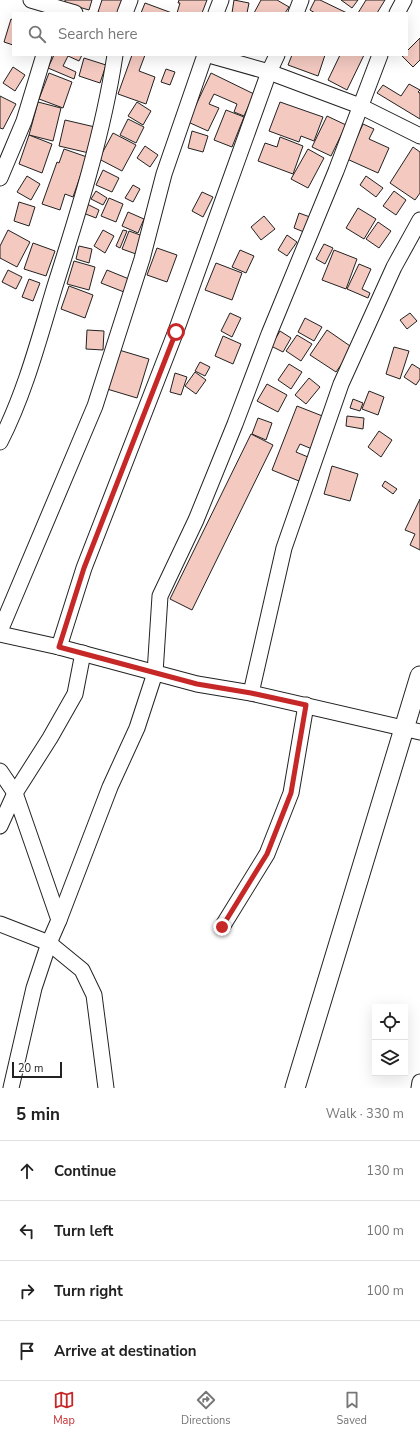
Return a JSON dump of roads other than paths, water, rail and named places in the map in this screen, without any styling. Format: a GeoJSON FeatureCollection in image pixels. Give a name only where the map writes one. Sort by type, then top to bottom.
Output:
{"type":"FeatureCollection","features":[{"type":"Feature","properties":{"kind":"street"},"geometry":{"type":"LineString","coordinates":[[31,0],[72,12]]}},
{"type":"Feature","properties":{"kind":"street"},"geometry":{"type":"LineString","coordinates":[[125,12],[130,0]]}},
{"type":"Feature","properties":{"kind":"street"},"geometry":{"type":"LineString","coordinates":[[216,12],[221,0]]}},
{"type":"Feature","properties":{"kind":"street"},"geometry":{"type":"LineString","coordinates":[[296,12],[301,0]]}},
{"type":"Feature","properties":{"kind":"street"},"geometry":{"type":"LineString","coordinates":[[398,12],[404,0]]}},
{"type":"Feature","properties":{"kind":"street"},"geometry":{"type":"LineString","coordinates":[[0,178],[24,121],[44,56]]}},
{"type":"Feature","properties":{"kind":"street"},"geometry":{"type":"LineString","coordinates":[[0,442],[8,427],[25,383],[80,206],[109,96],[116,56]]}},
{"type":"Feature","properties":{"kind":"street"},"geometry":{"type":"LineString","coordinates":[[0,631],[95,406],[142,259],[164,174],[205,56]]}},
{"type":"Feature","properties":{"kind":"street"},"geometry":{"type":"LineString","coordinates":[[212,56],[269,72],[360,106],[420,136]]}},
{"type":"Feature","properties":{"kind":"street"},"geometry":{"type":"LineString","coordinates":[[59,647],[84,568],[176,332],[269,72],[277,56]]}},
{"type":"Feature","properties":{"kind":"street"},"geometry":{"type":"LineString","coordinates":[[11,1088],[34,988],[48,943],[60,920],[110,787],[137,728],[155,673],[160,596],[196,520],[269,334],[336,171],[380,56]]}},
{"type":"Feature","properties":{"kind":"street"},"geometry":{"type":"LineString","coordinates":[[251,693],[284,548],[338,392],[394,267],[420,220]]}},
{"type":"Feature","properties":{"kind":"street"},"geometry":{"type":"LineString","coordinates":[[0,634],[83,653],[197,684],[251,693],[412,730]]}},
{"type":"Feature","properties":{"kind":"street"},"geometry":{"type":"LineString","coordinates":[[0,826],[15,794],[50,738],[74,694],[83,653]]}},
{"type":"Feature","properties":{"kind":"street"},"geometry":{"type":"LineString","coordinates":[[295,1088],[412,730],[420,676]]}},
{"type":"Feature","properties":{"kind":"street"},"geometry":{"type":"LineString","coordinates":[[222,927],[267,854],[291,793],[306,705]]}},
{"type":"Feature","properties":{"kind":"street"},"geometry":{"type":"LineString","coordinates":[[0,772],[15,794],[60,920]]}},
{"type":"Feature","properties":{"kind":"street"},"geometry":{"type":"LineString","coordinates":[[0,924],[48,943],[82,970],[94,995],[106,1088]]}},
{"type":"Feature","properties":{"kind":"street"},"geometry":{"type":"LineString","coordinates":[[419,1088],[420,1082]]}}]}
